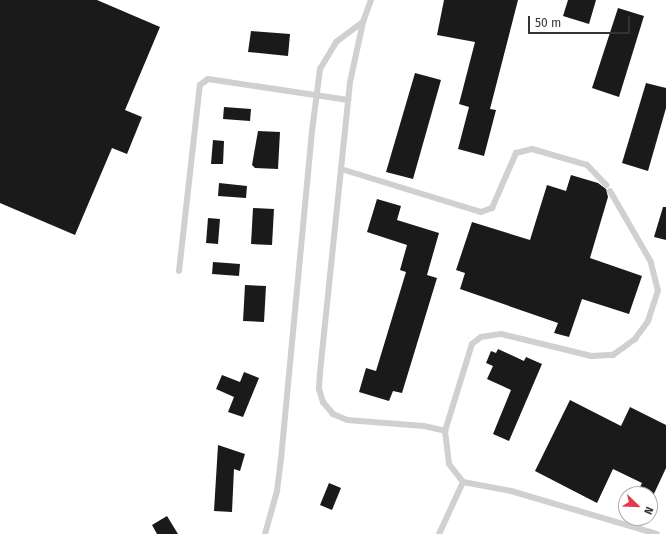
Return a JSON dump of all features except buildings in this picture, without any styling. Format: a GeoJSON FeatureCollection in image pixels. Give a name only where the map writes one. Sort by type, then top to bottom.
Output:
{"type":"FeatureCollection","features":[{"type":"Feature","properties":{"kind":"lane"},"geometry":{"type":"LineString","coordinates":[[372,0],[363,22],[348,100],[319,389],[323,402],[333,414],[347,420],[424,426],[445,431]]}},
{"type":"Feature","properties":{"kind":"lane"},"geometry":{"type":"LineString","coordinates":[[265,534],[277,491],[281,459],[320,69],[336,42],[363,22]]}},
{"type":"Feature","properties":{"kind":"lane"},"geometry":{"type":"LineString","coordinates":[[179,271],[200,85],[208,79],[348,100]]}},
{"type":"Feature","properties":{"kind":"lane"},"geometry":{"type":"LineString","coordinates":[[341,169],[481,212],[492,208],[516,153],[526,150],[587,165],[608,188],[651,262],[658,291],[648,321],[636,338],[613,355],[592,356],[502,334],[481,337],[472,344],[445,431],[448,464],[463,482],[511,491],[657,534]]}},
{"type":"Feature","properties":{"kind":"lane"},"geometry":{"type":"LineString","coordinates":[[439,534],[463,482]]}}]}
